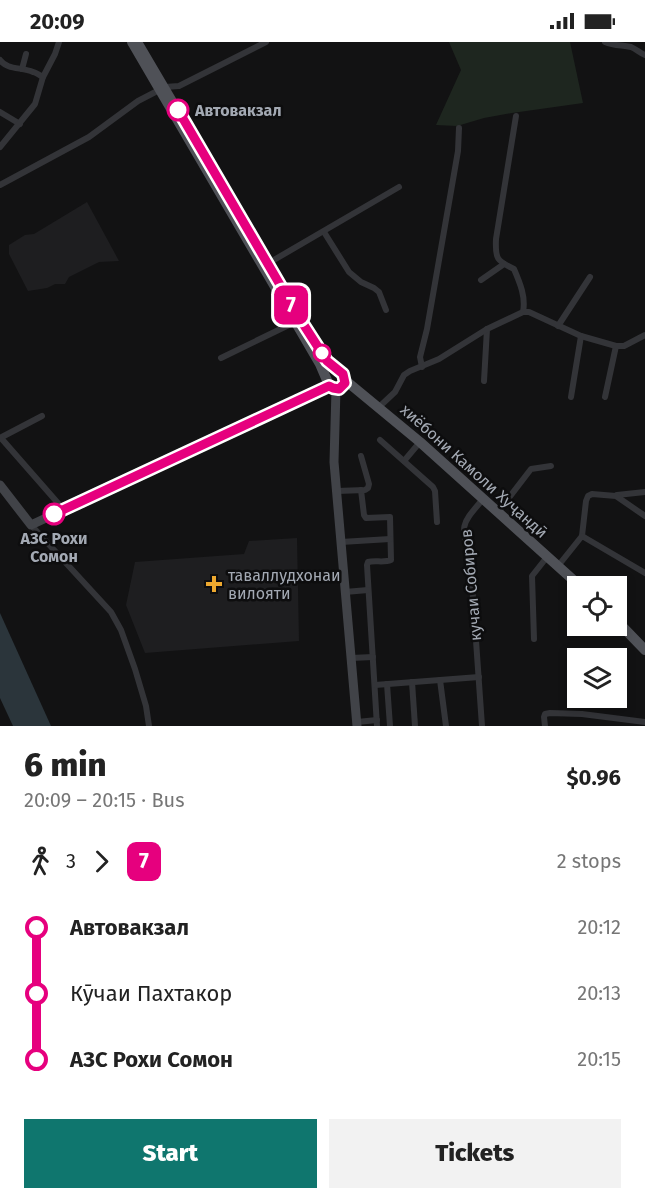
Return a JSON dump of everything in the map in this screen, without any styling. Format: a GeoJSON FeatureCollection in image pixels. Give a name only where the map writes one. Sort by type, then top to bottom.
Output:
{"type":"FeatureCollection","features":[{"type":"Feature","properties":{"kind":"main road"},"geometry":{"type":"LineString","coordinates":[[132,42],[163,89],[267,264],[298,321]]}},
{"type":"Feature","properties":{"kind":"main road"},"geometry":{"type":"LineString","coordinates":[[137,42],[298,321]]}},
{"type":"Feature","properties":{"kind":"main road","name":"хиёбони Камоли Хуҷандӣ"},"geometry":{"type":"LineString","coordinates":[[298,321],[327,361],[336,382],[359,390],[569,576]]}},
{"type":"Feature","properties":{"kind":"main road"},"geometry":{"type":"LineString","coordinates":[[0,485],[31,525],[336,382],[334,462],[357,724]]}},
{"type":"Feature","properties":{"kind":"main road"},"geometry":{"type":"LineString","coordinates":[[627,631],[645,650]]}},
{"type":"Feature","properties":{"kind":"street"},"geometry":{"type":"LineString","coordinates":[[0,147],[36,104],[43,77],[59,42]]}},
{"type":"Feature","properties":{"kind":"street"},"geometry":{"type":"LineString","coordinates":[[605,42],[616,46],[635,45],[637,51],[645,55]]}},
{"type":"Feature","properties":{"kind":"street"},"geometry":{"type":"LineString","coordinates":[[0,184],[89,137],[138,101],[163,89],[179,86],[263,43]]}},
{"type":"Feature","properties":{"kind":"street"},"geometry":{"type":"LineString","coordinates":[[22,69],[26,54]]}},
{"type":"Feature","properties":{"kind":"street"},"geometry":{"type":"LineString","coordinates":[[0,60],[6,66],[32,71],[43,77]]}},
{"type":"Feature","properties":{"kind":"street"},"geometry":{"type":"LineString","coordinates":[[0,112],[20,124]]}},
{"type":"Feature","properties":{"kind":"street"},"geometry":{"type":"LineString","coordinates":[[516,116],[495,253],[500,262],[514,269],[522,287],[525,304],[523,312]]}},
{"type":"Feature","properties":{"kind":"street"},"geometry":{"type":"LineString","coordinates":[[422,367],[420,357],[458,152],[459,128]]}},
{"type":"Feature","properties":{"kind":"street"},"geometry":{"type":"LineString","coordinates":[[267,264],[399,187]]}},
{"type":"Feature","properties":{"kind":"street"},"geometry":{"type":"LineString","coordinates":[[324,232],[349,272],[379,292],[386,310]]}},
{"type":"Feature","properties":{"kind":"street"},"geometry":{"type":"LineString","coordinates":[[482,280],[504,264]]}},
{"type":"Feature","properties":{"kind":"street"},"geometry":{"type":"LineString","coordinates":[[558,326],[590,277]]}},
{"type":"Feature","properties":{"kind":"street"},"geometry":{"type":"LineString","coordinates":[[379,407],[395,392],[404,375],[410,371],[439,359],[487,329],[523,312],[529,312],[581,336],[616,346],[624,346],[645,335]]}},
{"type":"Feature","properties":{"kind":"street"},"geometry":{"type":"LineString","coordinates":[[221,358],[298,321]]}},
{"type":"Feature","properties":{"kind":"street"},"geometry":{"type":"LineString","coordinates":[[484,381],[487,329]]}},
{"type":"Feature","properties":{"kind":"street"},"geometry":{"type":"LineString","coordinates":[[571,397],[581,336]]}},
{"type":"Feature","properties":{"kind":"street"},"geometry":{"type":"LineString","coordinates":[[605,397],[616,346]]}},
{"type":"Feature","properties":{"kind":"street"},"geometry":{"type":"LineString","coordinates":[[42,416],[0,438],[64,510]]}},
{"type":"Feature","properties":{"kind":"street"},"geometry":{"type":"LineString","coordinates":[[380,440],[433,487],[437,522]]}},
{"type":"Feature","properties":{"kind":"street"},"geometry":{"type":"LineString","coordinates":[[404,461],[420,442]]}},
{"type":"Feature","properties":{"kind":"street"},"geometry":{"type":"LineString","coordinates":[[337,491],[368,488],[369,484],[361,456]]}},
{"type":"Feature","properties":{"kind":"street"},"geometry":{"type":"LineString","coordinates":[[498,512],[531,469],[551,466]]}},
{"type":"Feature","properties":{"kind":"street"},"geometry":{"type":"LineString","coordinates":[[357,724],[377,723],[367,565],[368,562],[375,560],[388,562],[391,560],[390,517],[366,518],[363,515],[361,490]]}},
{"type":"Feature","properties":{"kind":"street"},"geometry":{"type":"LineString","coordinates":[[558,566],[582,536],[588,496],[592,494],[616,496],[645,492]]}},
{"type":"Feature","properties":{"kind":"street"},"geometry":{"type":"LineString","coordinates":[[616,496],[645,516]]}},
{"type":"Feature","properties":{"kind":"street","name":"кучаи Собиров"},"geometry":{"type":"LineString","coordinates":[[482,726],[470,555],[463,527],[483,499]]}},
{"type":"Feature","properties":{"kind":"street"},"geometry":{"type":"LineString","coordinates":[[31,525],[111,612],[121,630],[135,669],[146,706],[149,726]]}},
{"type":"Feature","properties":{"kind":"street"},"geometry":{"type":"LineString","coordinates":[[582,536],[645,573]]}},
{"type":"Feature","properties":{"kind":"street"},"geometry":{"type":"LineString","coordinates":[[341,542],[390,538]]}},
{"type":"Feature","properties":{"kind":"street"},"geometry":{"type":"LineString","coordinates":[[534,639],[532,576],[547,556]]}},
{"type":"Feature","properties":{"kind":"street"},"geometry":{"type":"LineString","coordinates":[[345,592],[368,590]]}},
{"type":"Feature","properties":{"kind":"street"},"geometry":{"type":"LineString","coordinates":[[351,658],[373,657]]}},
{"type":"Feature","properties":{"kind":"street"},"geometry":{"type":"LineString","coordinates":[[375,685],[478,677]]}},
{"type":"Feature","properties":{"kind":"street"},"geometry":{"type":"LineString","coordinates":[[440,680],[446,726]]}},
{"type":"Feature","properties":{"kind":"street"},"geometry":{"type":"LineString","coordinates":[[412,682],[415,726]]}},
{"type":"Feature","properties":{"kind":"street"},"geometry":{"type":"LineString","coordinates":[[387,684],[390,726]]}},
{"type":"Feature","properties":{"kind":"street"},"geometry":{"type":"LineString","coordinates":[[545,726],[545,714],[550,713],[582,714],[612,722],[645,722]]}},
{"type":"Feature","properties":{"kind":"shaded area"},"geometry":{"type":"Polygon","coordinates":[[[449,42],[570,42],[583,103],[484,118],[457,126],[436,125],[461,70],[449,42]]]}},
{"type":"Feature","properties":{"kind":"shaded area"},"geometry":{"type":"Polygon","coordinates":[[[87,202],[119,261],[99,262],[69,277],[65,284],[55,284],[47,288],[28,291],[9,254],[9,245],[25,235],[34,234],[87,202]]]}},
{"type":"Feature","properties":{"kind":"shaded area","name":"таваллудхонаи вилояти"},"geometry":{"type":"Polygon","coordinates":[[[297,538],[299,641],[145,653],[126,605],[135,562],[244,554],[249,541],[297,538]]]}},
{"type":"Feature","properties":{"kind":"shaded area"},"geometry":{"type":"Polygon","coordinates":[[[0,613],[51,726],[13,726],[0,698],[0,613]]]}},
{"type":"Feature","properties":{"kind":"bus line","name":"7"},"geometry":{"type":"LineString","coordinates":[[54,514],[329,386],[339,389],[345,383],[343,374],[327,361],[300,319],[178,110]]}},
{"type":"Feature","properties":{"kind":"place","name":"Автовакзал"},"geometry":{"type":"Point","coordinates":[178,110]}},
{"type":"Feature","properties":{"kind":"place","name":"АЗС Рохи Сомон"},"geometry":{"type":"Point","coordinates":[54,514]}},
{"type":"Feature","properties":{"kind":"place","name":"таваллудхонаи вилояти"},"geometry":{"type":"Point","coordinates":[214,584]}}]}
